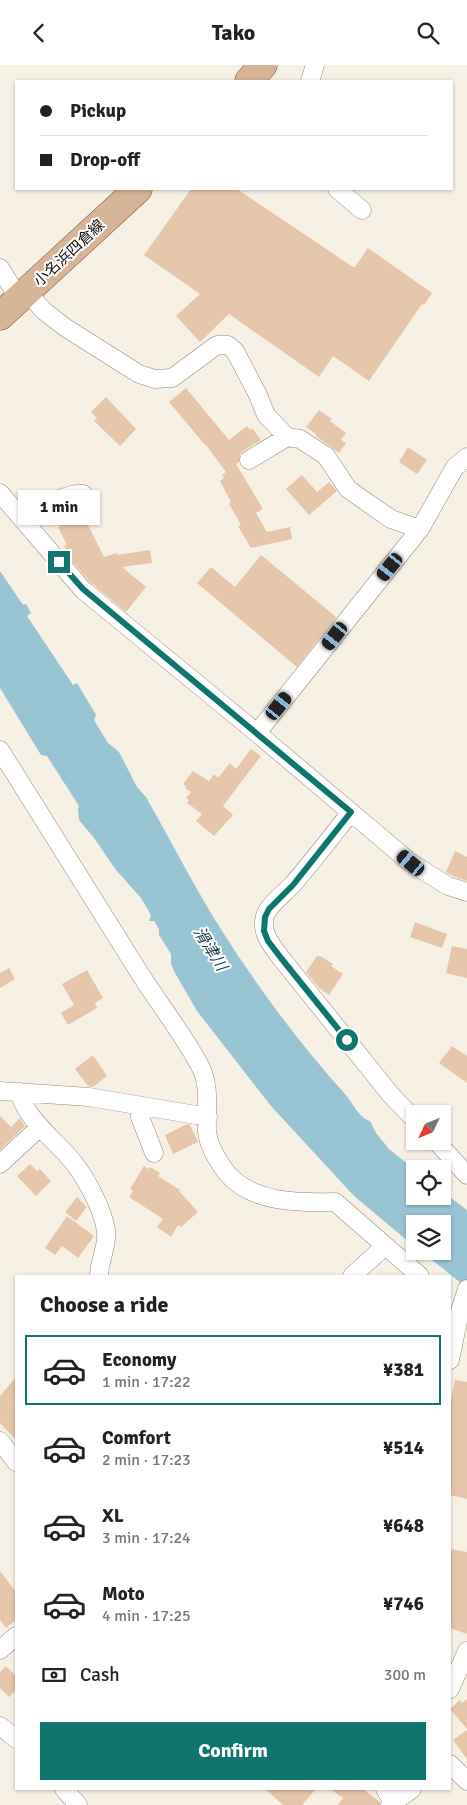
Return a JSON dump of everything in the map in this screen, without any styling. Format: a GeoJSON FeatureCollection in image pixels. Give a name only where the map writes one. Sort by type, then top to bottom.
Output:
{"type":"FeatureCollection","features":[{"type":"Feature","properties":{"kind":"main road"},"geometry":{"type":"LineString","coordinates":[[250,80],[263,65]]}},
{"type":"Feature","properties":{"kind":"main road","name":"小名浜四倉線"},"geometry":{"type":"LineString","coordinates":[[15,302],[137,190]]}},
{"type":"Feature","properties":{"kind":"street"},"geometry":{"type":"LineString","coordinates":[[310,80],[314,65]]}},
{"type":"Feature","properties":{"kind":"street"},"geometry":{"type":"LineString","coordinates":[[338,190],[362,210]]}},
{"type":"Feature","properties":{"kind":"street"},"geometry":{"type":"LineString","coordinates":[[0,268],[15,302],[44,311],[66,329],[139,374],[154,379],[172,378],[217,345],[228,345],[235,351],[258,395],[266,415],[287,437],[300,439],[326,456],[348,489],[371,506],[391,519],[420,529]]}},
{"type":"Feature","properties":{"kind":"street"},"geometry":{"type":"LineString","coordinates":[[249,460],[287,437]]}},
{"type":"Feature","properties":{"kind":"street"},"geometry":{"type":"LineString","coordinates":[[257,733],[420,529],[455,467],[467,457]]}},
{"type":"Feature","properties":{"kind":"street"},"geometry":{"type":"LineString","coordinates":[[0,493],[83,589],[411,863],[448,885],[467,892]]}},
{"type":"Feature","properties":{"kind":"street"},"geometry":{"type":"LineString","coordinates":[[24,521],[73,493],[83,494]]}},
{"type":"Feature","properties":{"kind":"street"},"geometry":{"type":"LineString","coordinates":[[0,751],[138,971],[200,1065],[207,1083],[207,1132],[213,1151],[226,1172],[246,1190],[265,1197],[309,1203],[335,1202],[384,1247],[419,1275]]}},
{"type":"Feature","properties":{"kind":"street"},"geometry":{"type":"LineString","coordinates":[[351,812],[293,885],[269,909],[265,917],[264,931],[268,941],[281,958],[391,1095],[406,1110]]}},
{"type":"Feature","properties":{"kind":"street"},"geometry":{"type":"LineString","coordinates":[[0,1091],[89,1097],[208,1117]]}},
{"type":"Feature","properties":{"kind":"street"},"geometry":{"type":"LineString","coordinates":[[20,1092],[20,1099],[40,1127],[69,1157],[84,1178],[101,1212],[106,1236],[99,1275]]}},
{"type":"Feature","properties":{"kind":"street"},"geometry":{"type":"LineString","coordinates":[[140,1106],[140,1117],[154,1153]]}},
{"type":"Feature","properties":{"kind":"street"},"geometry":{"type":"LineString","coordinates":[[0,1164],[40,1127]]}},
{"type":"Feature","properties":{"kind":"street"},"geometry":{"type":"LineString","coordinates":[[444,1150],[467,1175]]}},
{"type":"Feature","properties":{"kind":"street"},"geometry":{"type":"LineString","coordinates":[[353,1275],[384,1247]]}},
{"type":"Feature","properties":{"kind":"street"},"geometry":{"type":"LineString","coordinates":[[451,1355],[461,1305]]}},
{"type":"Feature","properties":{"kind":"street"},"geometry":{"type":"LineString","coordinates":[[0,1441],[15,1461]]}},
{"type":"Feature","properties":{"kind":"street"},"geometry":{"type":"LineString","coordinates":[[0,1650],[15,1637]]}},
{"type":"Feature","properties":{"kind":"street"},"geometry":{"type":"LineString","coordinates":[[451,1687],[467,1651]]}},
{"type":"Feature","properties":{"kind":"street"},"geometry":{"type":"LineString","coordinates":[[0,1725],[15,1738]]}},
{"type":"Feature","properties":{"kind":"street"},"geometry":{"type":"LineString","coordinates":[[451,1765],[467,1781]]}},
{"type":"Feature","properties":{"kind":"street"},"geometry":{"type":"LineString","coordinates":[[65,1790],[78,1805]]}},
{"type":"Feature","properties":{"kind":"street"},"geometry":{"type":"LineString","coordinates":[[389,1799],[410,1790]]}},
{"type":"Feature","properties":{"kind":"water","name":"滑津川"},"geometry":{"type":"Polygon","coordinates":[[[0,571],[23,605],[26,604],[31,613],[27,616],[73,685],[77,683],[96,715],[94,720],[108,743],[119,752],[137,787],[146,797],[196,888],[236,953],[265,995],[359,1114],[370,1121],[376,1133],[389,1149],[406,1163],[406,1205],[451,1205],[451,1198],[467,1210],[467,1288],[432,1260],[451,1260],[451,1215],[406,1215],[406,1239],[354,1196],[271,1106],[197,1011],[175,973],[171,964],[171,954],[159,935],[159,929],[154,921],[149,921],[151,915],[141,898],[116,870],[79,820],[79,806],[47,756],[41,755],[0,688],[0,571]]]}},
{"type":"Feature","properties":{"kind":"building"},"geometry":{"type":"Polygon","coordinates":[[[190,190],[238,190],[353,267],[355,267],[368,248],[432,293],[424,305],[422,304],[369,381],[333,356],[319,377],[229,314],[200,342],[176,316],[200,294],[144,255],[190,190]]]}},
{"type":"Feature","properties":{"kind":"building"},"geometry":{"type":"Polygon","coordinates":[[[186,388],[229,440],[247,426],[250,430],[252,428],[261,440],[243,451],[239,462],[236,464],[263,509],[256,513],[267,532],[290,527],[292,539],[251,548],[238,526],[241,525],[229,504],[231,502],[220,481],[224,478],[222,475],[226,472],[206,445],[169,402],[186,388]]]}},
{"type":"Feature","properties":{"kind":"building"},"geometry":{"type":"Polygon","coordinates":[[[106,397],[136,429],[120,446],[94,421],[97,418],[91,412],[106,397]]]}},
{"type":"Feature","properties":{"kind":"building"},"geometry":{"type":"Polygon","coordinates":[[[319,410],[332,419],[330,421],[346,433],[341,440],[346,443],[339,453],[306,427],[319,410]]]}},
{"type":"Feature","properties":{"kind":"building"},"geometry":{"type":"Polygon","coordinates":[[[408,447],[427,460],[417,474],[399,462],[408,447]]]}},
{"type":"Feature","properties":{"kind":"building"},"geometry":{"type":"Polygon","coordinates":[[[302,475],[317,492],[329,482],[337,491],[309,515],[286,489],[302,475]]]}},
{"type":"Feature","properties":{"kind":"building"},"geometry":{"type":"Polygon","coordinates":[[[82,505],[86,513],[83,515],[104,557],[117,553],[117,555],[150,550],[152,563],[122,567],[146,587],[126,612],[90,582],[69,558],[64,546],[67,545],[58,527],[61,525],[56,514],[72,506],[82,505]]]}},
{"type":"Feature","properties":{"kind":"building"},"geometry":{"type":"Polygon","coordinates":[[[261,555],[336,617],[297,667],[197,583],[211,567],[235,587],[261,555]]]}},
{"type":"Feature","properties":{"kind":"building"},"geometry":{"type":"Polygon","coordinates":[[[251,749],[261,756],[223,806],[233,815],[214,836],[196,821],[202,814],[187,803],[189,800],[186,798],[191,792],[183,784],[193,771],[209,781],[214,774],[218,778],[230,763],[236,769],[251,749]]]}},
{"type":"Feature","properties":{"kind":"building"},"geometry":{"type":"Polygon","coordinates":[[[455,851],[467,857],[467,881],[446,872],[455,851]]]}},
{"type":"Feature","properties":{"kind":"building"},"geometry":{"type":"Polygon","coordinates":[[[415,922],[447,934],[442,948],[410,937],[415,922]]]}},
{"type":"Feature","properties":{"kind":"building"},"geometry":{"type":"Polygon","coordinates":[[[452,946],[467,949],[467,978],[446,973],[452,946]]]}},
{"type":"Feature","properties":{"kind":"building"},"geometry":{"type":"Polygon","coordinates":[[[317,956],[333,964],[331,966],[343,974],[329,995],[319,988],[306,972],[317,956]]]}},
{"type":"Feature","properties":{"kind":"building"},"geometry":{"type":"Polygon","coordinates":[[[9,968],[15,979],[0,988],[0,973],[9,968]]]}},
{"type":"Feature","properties":{"kind":"building"},"geometry":{"type":"Polygon","coordinates":[[[87,970],[103,998],[95,1003],[97,1008],[68,1025],[61,1013],[74,1005],[62,984],[87,970]]]}},
{"type":"Feature","properties":{"kind":"building"},"geometry":{"type":"Polygon","coordinates":[[[452,1046],[467,1056],[467,1083],[439,1063],[452,1046]]]}},
{"type":"Feature","properties":{"kind":"building"},"geometry":{"type":"Polygon","coordinates":[[[93,1055],[107,1076],[93,1087],[88,1086],[75,1069],[93,1055]]]}},
{"type":"Feature","properties":{"kind":"building"},"geometry":{"type":"Polygon","coordinates":[[[0,1116],[11,1127],[20,1118],[25,1126],[0,1150],[0,1116]]]}},
{"type":"Feature","properties":{"kind":"building"},"geometry":{"type":"Polygon","coordinates":[[[187,1124],[190,1125],[198,1142],[173,1154],[165,1135],[187,1124]]]}},
{"type":"Feature","properties":{"kind":"building"},"geometry":{"type":"Polygon","coordinates":[[[30,1164],[37,1171],[40,1169],[51,1181],[36,1196],[17,1176],[30,1164]]]}},
{"type":"Feature","properties":{"kind":"building"},"geometry":{"type":"Polygon","coordinates":[[[144,1166],[160,1173],[158,1176],[180,1190],[198,1212],[181,1227],[178,1225],[171,1237],[157,1227],[163,1219],[129,1197],[133,1191],[130,1189],[144,1166]]]}},
{"type":"Feature","properties":{"kind":"building"},"geometry":{"type":"Polygon","coordinates":[[[77,1197],[87,1207],[76,1221],[65,1212],[77,1197]]]}},
{"type":"Feature","properties":{"kind":"building"},"geometry":{"type":"Polygon","coordinates":[[[67,1216],[94,1236],[78,1258],[62,1246],[55,1255],[45,1248],[67,1216]]]}},
{"type":"Feature","properties":{"kind":"building"},"geometry":{"type":"Polygon","coordinates":[[[15,1378],[15,1439],[0,1423],[0,1396],[15,1378]]]}},
{"type":"Feature","properties":{"kind":"building"},"geometry":{"type":"Polygon","coordinates":[[[455,1380],[467,1382],[467,1499],[451,1495],[451,1398],[455,1380]]]}},
{"type":"Feature","properties":{"kind":"building"},"geometry":{"type":"Polygon","coordinates":[[[451,1549],[467,1552],[467,1634],[451,1628],[451,1549]]]}},
{"type":"Feature","properties":{"kind":"building"},"geometry":{"type":"Polygon","coordinates":[[[0,1571],[15,1591],[15,1621],[6,1628],[0,1620],[0,1571]]]}},
{"type":"Feature","properties":{"kind":"building"},"geometry":{"type":"Polygon","coordinates":[[[6,1666],[15,1675],[15,1691],[9,1697],[0,1688],[0,1672],[6,1666]]]}},
{"type":"Feature","properties":{"kind":"building"},"geometry":{"type":"Polygon","coordinates":[[[467,1699],[467,1729],[451,1710],[460,1700],[462,1703],[467,1699]]]}},
{"type":"Feature","properties":{"kind":"building"},"geometry":{"type":"Polygon","coordinates":[[[467,1730],[467,1759],[453,1740],[467,1730]]]}},
{"type":"Feature","properties":{"kind":"building"},"geometry":{"type":"Polygon","coordinates":[[[266,1790],[315,1790],[302,1805],[283,1805],[266,1790]]]}},
{"type":"Feature","properties":{"kind":"building"},"geometry":{"type":"Polygon","coordinates":[[[331,1790],[364,1790],[380,1802],[380,1805],[338,1805],[343,1798],[331,1790]]]}},
{"type":"Feature","properties":{"kind":"route"},"geometry":{"type":"LineString","coordinates":[[59,562],[83,589],[351,812],[293,885],[269,909],[265,917],[264,931],[268,941],[347,1040]]}}]}
